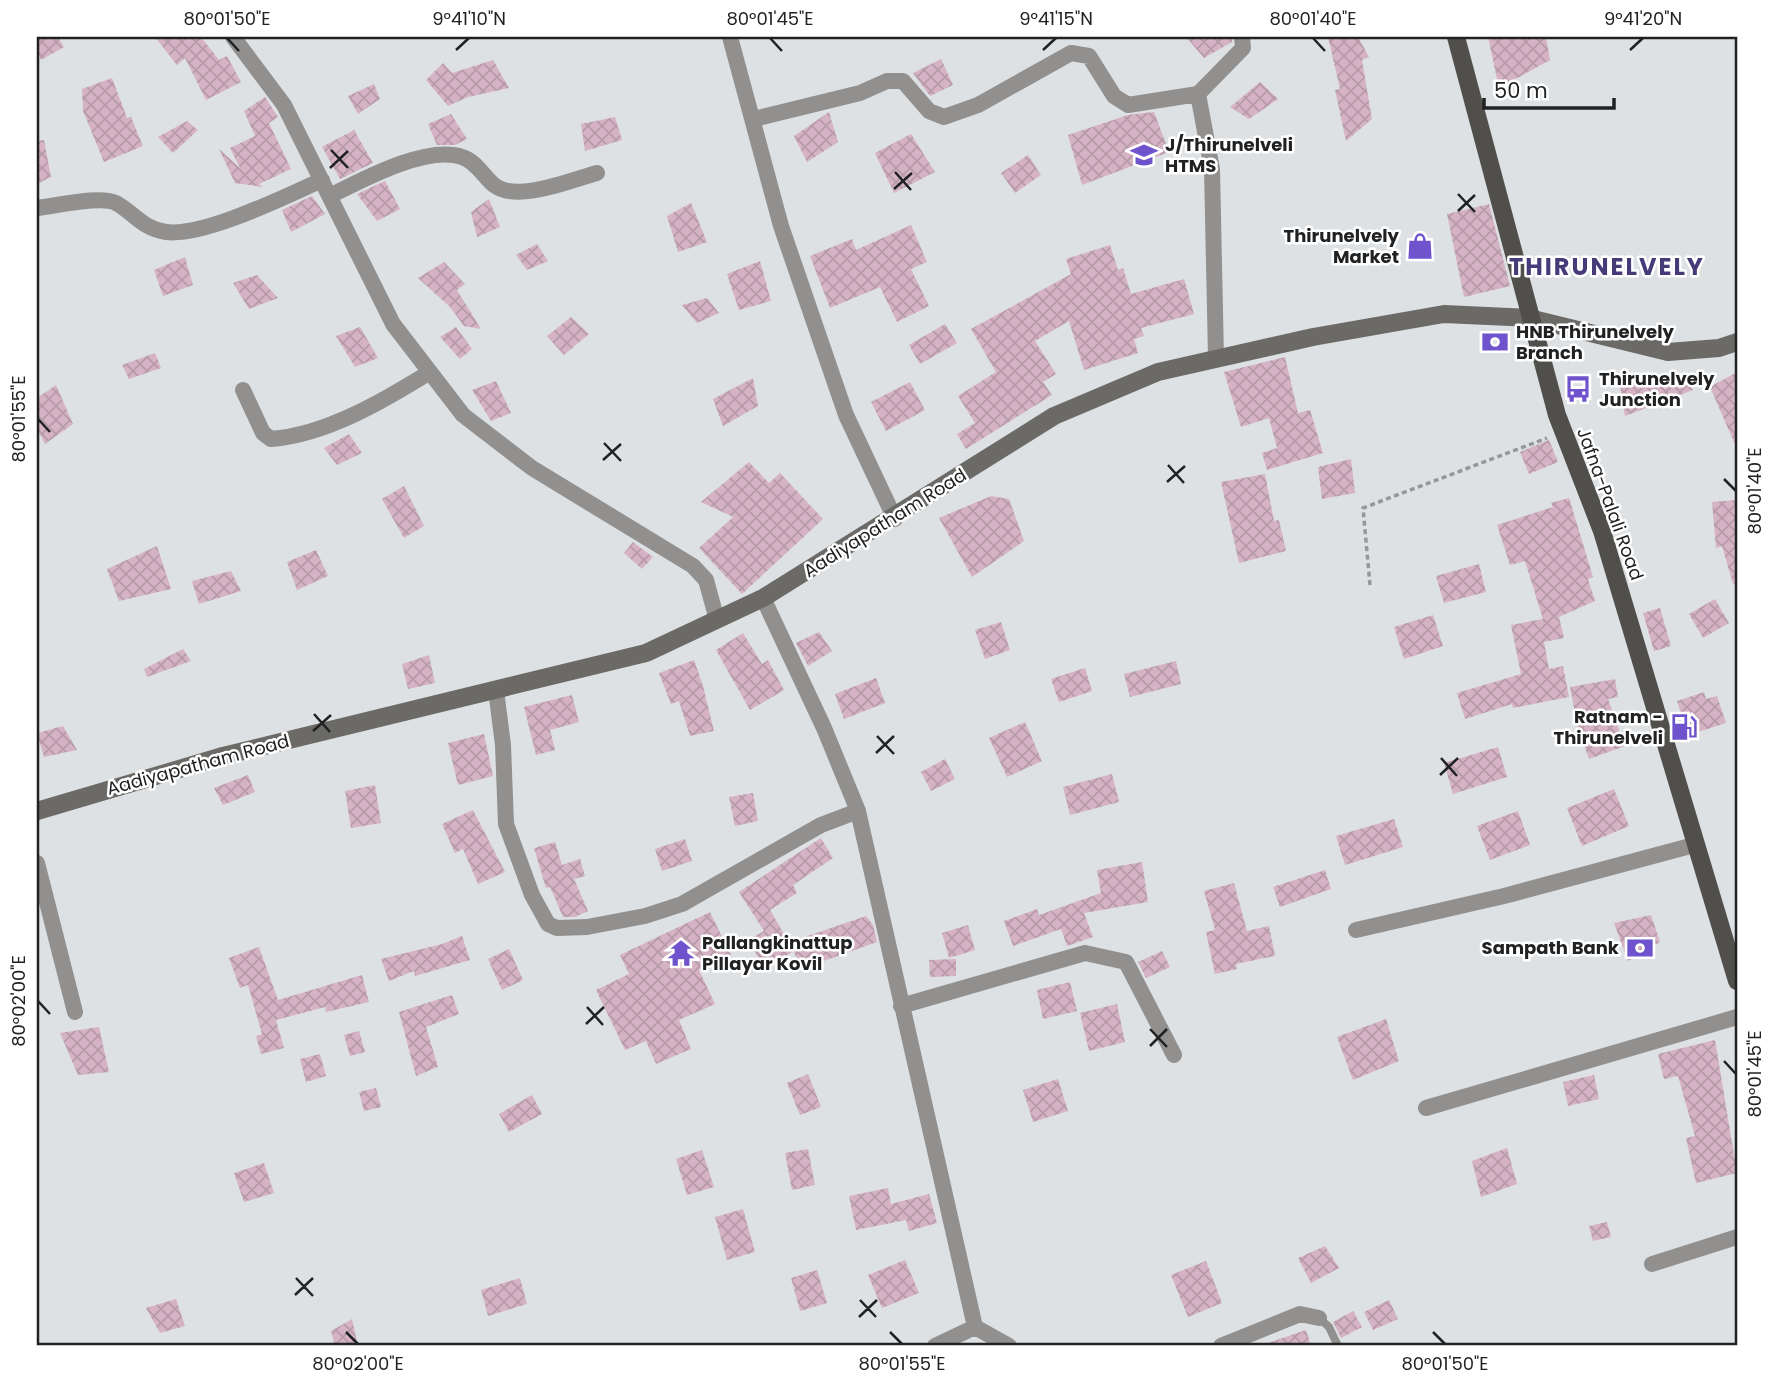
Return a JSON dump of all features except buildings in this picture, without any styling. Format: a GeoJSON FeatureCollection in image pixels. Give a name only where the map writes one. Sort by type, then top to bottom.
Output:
{"type":"FeatureCollection","features":[{"type":"Feature","properties":{"kind":"main road","name":"Jafna-Palali Road"},"geometry":{"type":"LineString","coordinates":[[1456,37],[1514,251],[1529,318],[1562,432],[1602,531],[1694,845],[1737,981]]}},
{"type":"Feature","properties":{"kind":"street"},"geometry":{"type":"LineString","coordinates":[[233,37],[284,105],[393,324],[463,415],[531,468],[693,566],[706,580],[717,620]]}},
{"type":"Feature","properties":{"kind":"street"},"geometry":{"type":"LineString","coordinates":[[730,37],[781,226],[846,415],[895,519]]}},
{"type":"Feature","properties":{"kind":"street"},"geometry":{"type":"LineString","coordinates":[[754,119],[860,93],[887,81],[902,80],[929,111],[944,117],[978,105],[1071,53],[1089,56],[1115,96],[1128,105],[1198,94],[1243,48],[1242,37]]}},
{"type":"Feature","properties":{"kind":"street"},"geometry":{"type":"LineString","coordinates":[[1198,94],[1212,169],[1216,358]]}},
{"type":"Feature","properties":{"kind":"street"},"geometry":{"type":"LineString","coordinates":[[330,196],[388,168],[411,161],[451,156],[463,157],[495,187],[516,194],[597,173]]}},
{"type":"Feature","properties":{"kind":"street"},"geometry":{"type":"LineString","coordinates":[[37,208],[103,199],[117,203],[149,228],[168,233],[202,228],[322,180]]}},
{"type":"Feature","properties":{"kind":"street","name":"Aadiyapatham Road"},"geometry":{"type":"LineString","coordinates":[[37,811],[223,755],[646,653],[763,598],[895,519],[1054,416],[1158,373],[1216,358],[1444,314],[1529,318],[1668,352],[1719,348],[1737,342]]}},
{"type":"Feature","properties":{"kind":"street"},"geometry":{"type":"LineString","coordinates":[[243,390],[263,433],[271,439],[289,438],[378,405],[430,372]]}},
{"type":"Feature","properties":{"kind":"street"},"geometry":{"type":"LineString","coordinates":[[763,598],[824,728],[858,811],[975,1327],[1009,1346]]}},
{"type":"Feature","properties":{"kind":"street"},"geometry":{"type":"LineString","coordinates":[[496,690],[503,745],[506,824],[532,895],[548,924],[557,928],[634,918],[682,904],[821,825],[858,811]]}},
{"type":"Feature","properties":{"kind":"street"},"geometry":{"type":"LineString","coordinates":[[1356,930],[1504,896],[1694,845]]}},
{"type":"Feature","properties":{"kind":"street"},"geometry":{"type":"LineString","coordinates":[[37,863],[75,1012]]}},
{"type":"Feature","properties":{"kind":"street"},"geometry":{"type":"LineString","coordinates":[[901,1006],[1085,953],[1126,962],[1174,1055]]}},
{"type":"Feature","properties":{"kind":"street"},"geometry":{"type":"LineString","coordinates":[[1426,1108],[1737,1017]]}},
{"type":"Feature","properties":{"kind":"street"},"geometry":{"type":"LineString","coordinates":[[1652,1264],[1737,1237]]}},
{"type":"Feature","properties":{"kind":"street"},"geometry":{"type":"LineString","coordinates":[[1221,1346],[1300,1314],[1319,1318]]}},
{"type":"Feature","properties":{"kind":"street"},"geometry":{"type":"LineString","coordinates":[[935,1346],[975,1327]]}},
{"type":"Feature","properties":{"kind":"lane"},"geometry":{"type":"LineString","coordinates":[[1319,1318],[1329,1327],[1338,1346]]}},
{"type":"Feature","properties":{"kind":"path"},"geometry":{"type":"LineString","coordinates":[[1370,585],[1363,508],[1562,432]]}},
{"type":"Feature","properties":{"kind":"place","name":"J/Thirunelveli HTMS"},"geometry":{"type":"Point","coordinates":[1144,155]}},
{"type":"Feature","properties":{"kind":"place","name":"Thirunelvely Market"},"geometry":{"type":"Point","coordinates":[1420,246]}},
{"type":"Feature","properties":{"kind":"place","name":"HNB Thirunelvely Branch"},"geometry":{"type":"Point","coordinates":[1495,342]}},
{"type":"Feature","properties":{"kind":"place","name":"Thirunelvely Junction"},"geometry":{"type":"Point","coordinates":[1578,389]}},
{"type":"Feature","properties":{"kind":"place","name":"Ratnam - Thirunelveli"},"geometry":{"type":"Point","coordinates":[1684,727]}},
{"type":"Feature","properties":{"kind":"place","name":"Sampath Bank"},"geometry":{"type":"Point","coordinates":[1640,948]}},
{"type":"Feature","properties":{"kind":"place","name":"Pallangkinattup Pillayar Kovil"},"geometry":{"type":"Point","coordinates":[681,953]}},
{"type":"Feature","properties":{"kind":"district","name":"THIRUNELVELY"},"geometry":{"type":"Point","coordinates":[1607,267]}}]}
